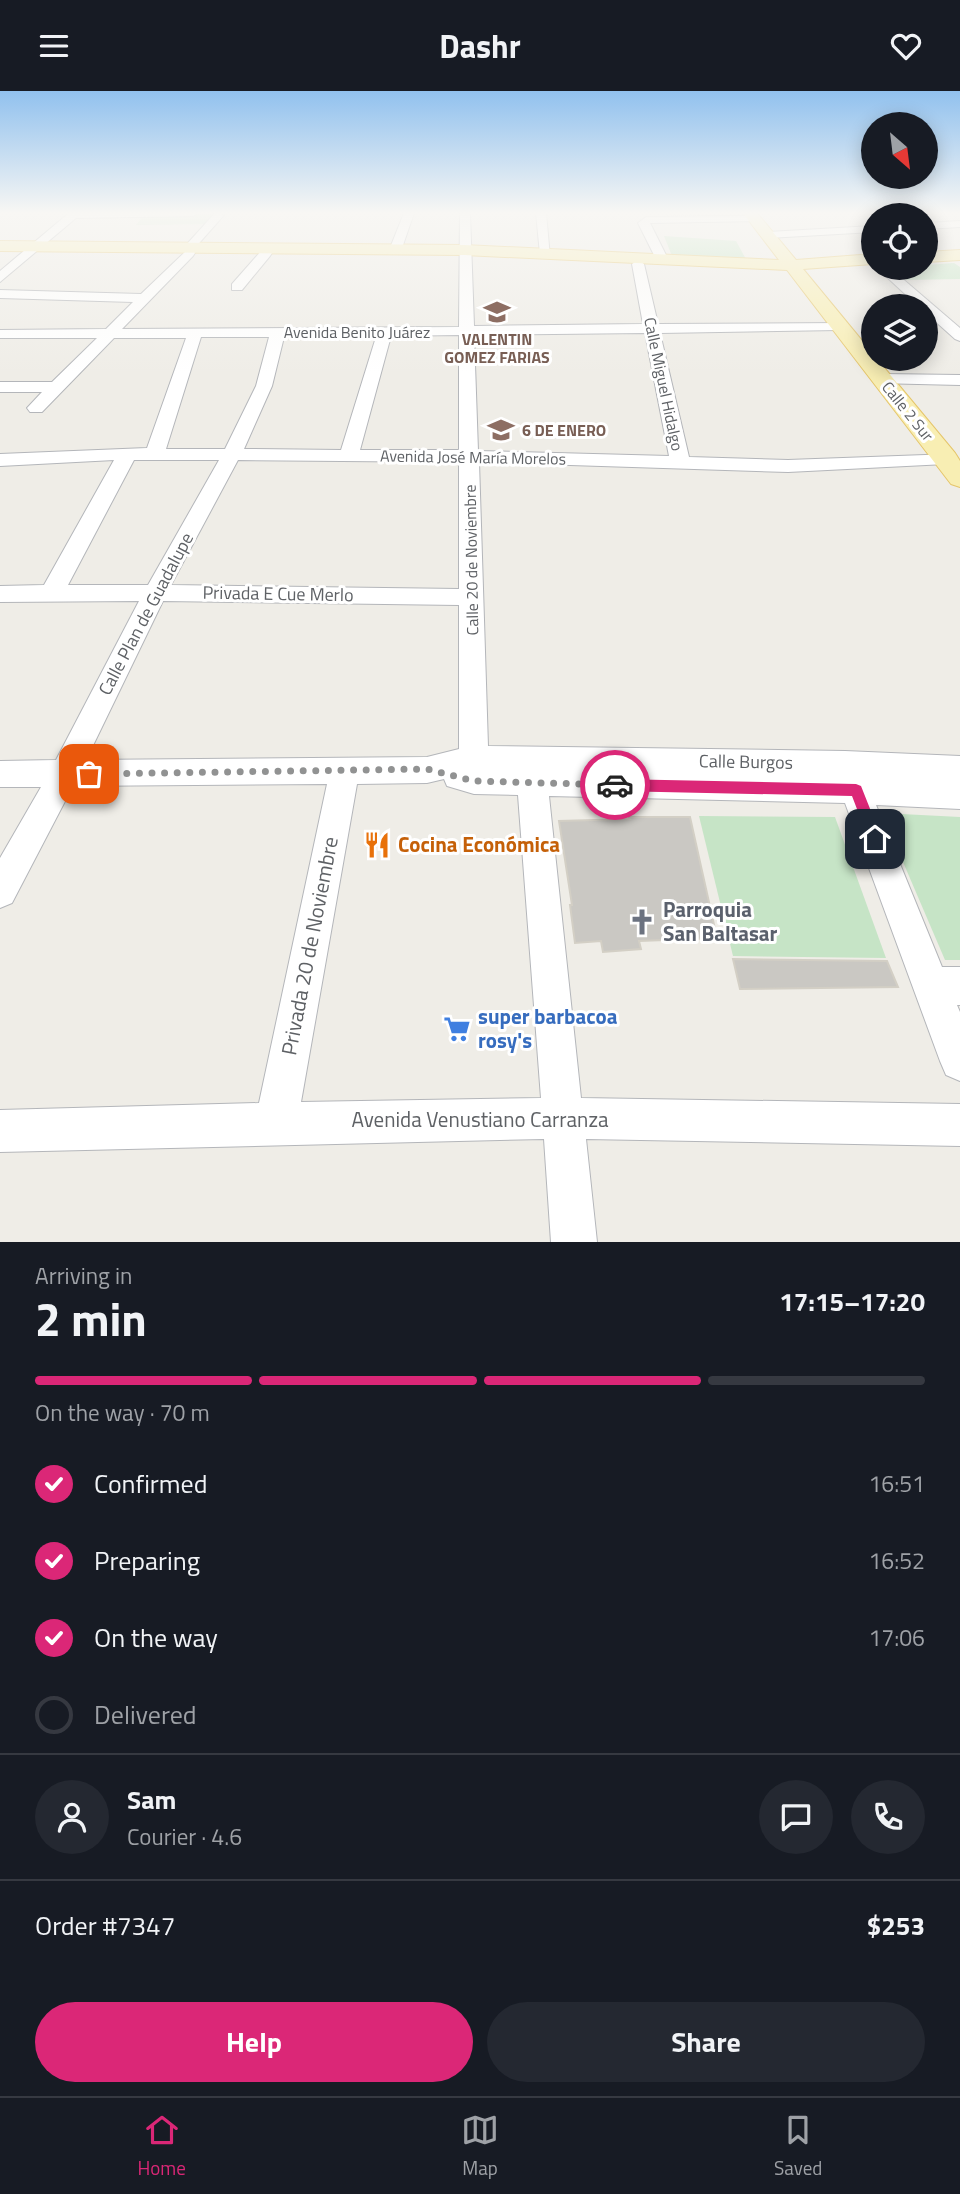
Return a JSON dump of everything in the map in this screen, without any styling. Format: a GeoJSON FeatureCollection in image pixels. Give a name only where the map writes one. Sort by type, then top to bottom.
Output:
{"type":"FeatureCollection","features":[{"type":"Feature","properties":{"kind":"main road"},"geometry":{"type":"LineString","coordinates":[[778,267],[816,267]]}},
{"type":"Feature","properties":{"kind":"main road"},"geometry":{"type":"LineString","coordinates":[[788,267],[793,267]]}},
{"type":"Feature","properties":{"kind":"main road","name":"Calle 2 Sur"},"geometry":{"type":"LineString","coordinates":[[793,267],[882,379],[948,452],[960,479]]}},
{"type":"Feature","properties":{"kind":"street"},"geometry":{"type":"LineString","coordinates":[[0,278],[14,267]]}},
{"type":"Feature","properties":{"kind":"street"},"geometry":{"type":"LineString","coordinates":[[36,408],[174,267]]}},
{"type":"Feature","properties":{"kind":"street"},"geometry":{"type":"LineString","coordinates":[[237,287],[254,267]]}},
{"type":"Feature","properties":{"kind":"street","name":"Calle 20 de Noviembre"},"geometry":{"type":"LineString","coordinates":[[465,267],[469,331],[468,456],[474,769]]}},
{"type":"Feature","properties":{"kind":"street","name":"Calle Miguel Hidalgo"},"geometry":{"type":"LineString","coordinates":[[639,267],[680,463]]}},
{"type":"Feature","properties":{"kind":"street"},"geometry":{"type":"LineString","coordinates":[[897,280],[960,336]]}},
{"type":"Feature","properties":{"kind":"street"},"geometry":{"type":"LineString","coordinates":[[0,294],[144,298]]}},
{"type":"Feature","properties":{"kind":"street","name":"Avenida Benito Juárez"},"geometry":{"type":"LineString","coordinates":[[0,334],[839,326]]}},
{"type":"Feature","properties":{"kind":"street"},"geometry":{"type":"LineString","coordinates":[[349,455],[385,332]]}},
{"type":"Feature","properties":{"kind":"street"},"geometry":{"type":"LineString","coordinates":[[155,454],[195,333]]}},
{"type":"Feature","properties":{"kind":"street","name":"Calle Plan de Guadalupe"},"geometry":{"type":"LineString","coordinates":[[0,891],[64,774],[155,593],[232,454],[264,386],[278,333]]}},
{"type":"Feature","properties":{"kind":"street"},"geometry":{"type":"LineString","coordinates":[[882,379],[960,380]]}},
{"type":"Feature","properties":{"kind":"street"},"geometry":{"type":"LineString","coordinates":[[0,387],[57,387]]}},
{"type":"Feature","properties":{"kind":"street","name":"Avenida José María Morelos"},"geometry":{"type":"LineString","coordinates":[[0,460],[127,454],[232,454],[468,456],[827,465],[948,452]]}},
{"type":"Feature","properties":{"kind":"street"},"geometry":{"type":"LineString","coordinates":[[52,593],[127,454]]}},
{"type":"Feature","properties":{"kind":"street","name":"Privada E Cue Merlo"},"geometry":{"type":"LineString","coordinates":[[0,594],[472,597]]}},
{"type":"Feature","properties":{"kind":"street"},"geometry":{"type":"LineString","coordinates":[[0,774],[474,769]]}},
{"type":"Feature","properties":{"kind":"street","name":"Calle Burgos"},"geometry":{"type":"LineString","coordinates":[[474,769],[851,777],[960,769]]}},
{"type":"Feature","properties":{"kind":"street","name":"Privada 20 de Noviembre"},"geometry":{"type":"LineString","coordinates":[[276,1122],[345,770]]}},
{"type":"Feature","properties":{"kind":"street"},"geometry":{"type":"LineString","coordinates":[[531,770],[574,1242]]}},
{"type":"Feature","properties":{"kind":"street"},"geometry":{"type":"LineString","coordinates":[[851,777],[946,986],[960,1062]]}},
{"type":"Feature","properties":{"kind":"street","name":"Calle Burgos"},"geometry":{"type":"LineString","coordinates":[[851,777],[960,795]]}},
{"type":"Feature","properties":{"kind":"street","name":"Avenida Venustiano Carranza"},"geometry":{"type":"LineString","coordinates":[[0,1131],[276,1122],[563,1118],[960,1125]]}},
{"type":"Feature","properties":{"kind":"green space"},"geometry":{"type":"Polygon","coordinates":[[[938,267],[960,267],[960,279],[938,279],[938,267]]]}},
{"type":"Feature","properties":{"kind":"green space"},"geometry":{"type":"Polygon","coordinates":[[[882,813],[960,817],[960,960],[945,960],[882,813]]]}},
{"type":"Feature","properties":{"kind":"green space"},"geometry":{"type":"Polygon","coordinates":[[[699,816],[835,817],[886,958],[733,956],[699,816]]]}},
{"type":"Feature","properties":{"kind":"building"},"geometry":{"type":"Polygon","coordinates":[[[629,817],[690,817],[717,938],[639,941],[641,949],[603,952],[601,941],[575,943],[559,821],[630,819],[629,817]]]}},
{"type":"Feature","properties":{"kind":"building"},"geometry":{"type":"Polygon","coordinates":[[[733,959],[887,961],[898,987],[740,989],[733,959]]]}},
{"type":"Feature","properties":{"kind":"way so far"},"geometry":{"type":"LineString","coordinates":[[89,774],[427,769],[474,781],[615,785]]}},
{"type":"Feature","properties":{"kind":"place","name":"VALENTIN GOMEZ FARIAS"},"geometry":{"type":"Point","coordinates":[497,312]}},
{"type":"Feature","properties":{"kind":"place","name":"6 DE ENERO"},"geometry":{"type":"Point","coordinates":[501,430]}},
{"type":"Feature","properties":{"kind":"place","name":"Cocina Económica"},"geometry":{"type":"Point","coordinates":[377,845]}},
{"type":"Feature","properties":{"kind":"place","name":"Parroquia San Baltasar"},"geometry":{"type":"Point","coordinates":[642,922]}},
{"type":"Feature","properties":{"kind":"place","name":"super barbacoa rosy's"},"geometry":{"type":"Point","coordinates":[457,1029]}},
{"type":"Feature","properties":{"kind":"route"},"geometry":{"type":"LineString","coordinates":[[615,785],[856,790],[875,839]]}}]}
